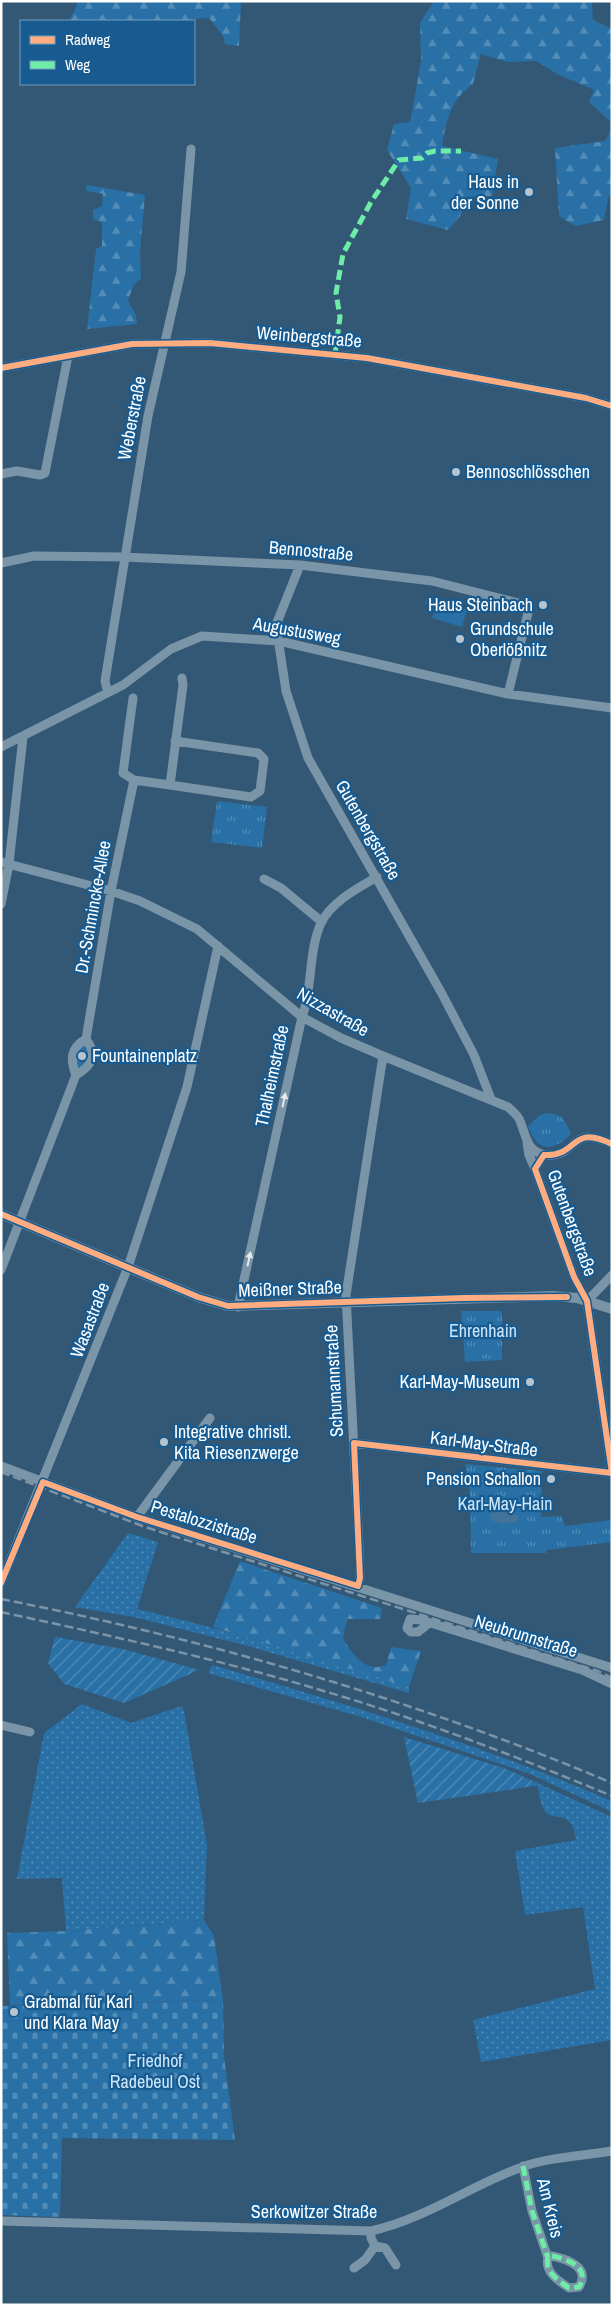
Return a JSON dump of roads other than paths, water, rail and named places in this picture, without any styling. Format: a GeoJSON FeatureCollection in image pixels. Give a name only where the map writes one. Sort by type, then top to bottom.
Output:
{"type":"FeatureCollection","features":[{"type":"Feature","properties":{"kind":"main road","name":"Meißner Straße"},"geometry":{"type":"LineString","coordinates":[[1,1214],[204,1299],[238,1307],[546,1296],[567,1297],[612,1309]]}},
{"type":"Feature","properties":{"kind":"street","name":"Weberstraße"},"geometry":{"type":"LineString","coordinates":[[108,693],[105,681],[148,416],[181,272],[191,149]]}},
{"type":"Feature","properties":{"kind":"street","name":"Weinbergstraße"},"geometry":{"type":"LineString","coordinates":[[1,368],[132,344],[210,343],[368,358],[586,398],[612,406]]}},
{"type":"Feature","properties":{"kind":"street"},"geometry":{"type":"LineString","coordinates":[[1,474],[16,471],[40,475],[44,473],[68,356]]}},
{"type":"Feature","properties":{"kind":"street","name":"Bennostraße"},"geometry":{"type":"LineString","coordinates":[[1,563],[34,556],[124,557],[300,564],[432,581],[522,604],[528,613],[508,694]]}},
{"type":"Feature","properties":{"kind":"street","name":"Gutenbergstraße"},"geometry":{"type":"LineString","coordinates":[[300,564],[276,625],[286,691],[308,758],[377,877],[474,1055],[491,1099]]}},
{"type":"Feature","properties":{"kind":"street","name":"Augustusweg"},"geometry":{"type":"LineString","coordinates":[[1,747],[123,686],[171,649],[192,640],[209,636],[279,641],[508,694],[612,708]]}},
{"type":"Feature","properties":{"kind":"street"},"geometry":{"type":"LineString","coordinates":[[170,784],[182,678]]}},
{"type":"Feature","properties":{"kind":"street"},"geometry":{"type":"LineString","coordinates":[[133,698],[123,773],[134,780],[251,797],[260,791],[264,759],[258,753],[175,741]]}},
{"type":"Feature","properties":{"kind":"street"},"geometry":{"type":"LineString","coordinates":[[1,904],[23,737]]}},
{"type":"Feature","properties":{"kind":"street","name":"Dr.-Schmincke-Allee"},"geometry":{"type":"LineString","coordinates":[[1,1270],[76,1076],[87,1069],[92,1059],[92,1050],[86,1039],[134,780]]}},
{"type":"Feature","properties":{"kind":"street","name":"Nizzastraße"},"geometry":{"type":"LineString","coordinates":[[5,863],[112,891],[140,901],[197,929],[260,984],[302,1017],[341,1038],[382,1056],[508,1107],[520,1120],[527,1143]]}},
{"type":"Feature","properties":{"kind":"street","name":"Thalheimstraße"},"geometry":{"type":"LineString","coordinates":[[238,1307],[302,1017],[307,1004],[316,942],[322,922],[338,903],[377,877]]}},
{"type":"Feature","properties":{"kind":"street"},"geometry":{"type":"LineString","coordinates":[[264,878],[281,888],[322,922]]}},
{"type":"Feature","properties":{"kind":"street","name":"Wasastraße"},"geometry":{"type":"LineString","coordinates":[[1,1583],[128,1267],[187,1087],[218,946]]}},
{"type":"Feature","properties":{"kind":"street","name":"Dr.-Schmincke-Allee"},"geometry":{"type":"LineString","coordinates":[[76,1076],[72,1065],[72,1053],[76,1046],[86,1039]]}},
{"type":"Feature","properties":{"kind":"street","name":"Schumannstraße"},"geometry":{"type":"LineString","coordinates":[[358,1586],[360,1578],[346,1302],[382,1056]]}},
{"type":"Feature","properties":{"kind":"street"},"geometry":{"type":"LineString","coordinates":[[527,1143],[544,1155],[561,1154],[580,1138],[588,1136],[597,1137],[612,1144]]}},
{"type":"Feature","properties":{"kind":"street","name":"Gutenbergstraße"},"geometry":{"type":"LineString","coordinates":[[527,1143],[529,1155],[574,1277],[587,1301]]}},
{"type":"Feature","properties":{"kind":"street","name":"Gutenbergstraße"},"geometry":{"type":"LineString","coordinates":[[535,1169],[544,1155]]}},
{"type":"Feature","properties":{"kind":"street"},"geometry":{"type":"LineString","coordinates":[[611,1276],[587,1301],[612,1473]]}},
{"type":"Feature","properties":{"kind":"street"},"geometry":{"type":"LineString","coordinates":[[138,1517],[210,1418]]}},
{"type":"Feature","properties":{"kind":"street","name":"Karl-May-Straße"},"geometry":{"type":"LineString","coordinates":[[354,1443],[612,1473]]}},
{"type":"Feature","properties":{"kind":"street","name":"Pestalozzistraße"},"geometry":{"type":"LineString","coordinates":[[1,1466],[138,1517],[612,1668]]}},
{"type":"Feature","properties":{"kind":"street","name":"Neubrunnstraße"},"geometry":{"type":"LineString","coordinates":[[428,1624],[582,1670],[612,1684]]}},
{"type":"Feature","properties":{"kind":"street"},"geometry":{"type":"LineString","coordinates":[[1,1724],[30,1732]]}},
{"type":"Feature","properties":{"kind":"street","name":"Serkowitzer Straße"},"geometry":{"type":"LineString","coordinates":[[1,2221],[371,2231],[405,2221],[523,2166],[612,2151]]}},
{"type":"Feature","properties":{"kind":"street","name":"Am Kreis"},"geometry":{"type":"LineString","coordinates":[[523,2166],[532,2211],[548,2258]]}},
{"type":"Feature","properties":{"kind":"street"},"geometry":{"type":"LineString","coordinates":[[371,2231],[371,2238],[375,2246]]}},
{"type":"Feature","properties":{"kind":"street"},"geometry":{"type":"LineString","coordinates":[[375,2246],[386,2248],[396,2265]]}},
{"type":"Feature","properties":{"kind":"street"},"geometry":{"type":"LineString","coordinates":[[354,2268],[365,2260],[375,2246]]}},
{"type":"Feature","properties":{"kind":"tram line"},"geometry":{"type":"LineString","coordinates":[[1,1212],[200,1296],[229,1304],[554,1294],[577,1296],[612,1307]]}},
{"type":"Feature","properties":{"kind":"railway"},"geometry":{"type":"LineString","coordinates":[[1,1472],[145,1527],[598,1671],[612,1678]]}},
{"type":"Feature","properties":{"kind":"railway"},"geometry":{"type":"LineString","coordinates":[[1,1599],[157,1633],[311,1675],[463,1725],[612,1783]]}},
{"type":"Feature","properties":{"kind":"railway"},"geometry":{"type":"LineString","coordinates":[[1,1612],[199,1657],[354,1700],[466,1738],[612,1796]]}},
{"type":"Feature","properties":{"kind":"place","name":"Haus in der Sonne"},"geometry":{"type":"Point","coordinates":[529,192]}},
{"type":"Feature","properties":{"kind":"place","name":"Bennoschlösschen"},"geometry":{"type":"Point","coordinates":[456,472]}},
{"type":"Feature","properties":{"kind":"place","name":"Haus Steinbach"},"geometry":{"type":"Point","coordinates":[543,605]}},
{"type":"Feature","properties":{"kind":"place","name":"Grundschule Oberlößnitz"},"geometry":{"type":"Point","coordinates":[460,639]}},
{"type":"Feature","properties":{"kind":"place","name":"Fountainenplatz"},"geometry":{"type":"Point","coordinates":[82,1056]}},
{"type":"Feature","properties":{"kind":"place","name":"Karl-May-Museum"},"geometry":{"type":"Point","coordinates":[530,1382]}},
{"type":"Feature","properties":{"kind":"place","name":"Integrative christl. Kita Riesenzwerge"},"geometry":{"type":"Point","coordinates":[164,1442]}},
{"type":"Feature","properties":{"kind":"place","name":"Pension Schallon"},"geometry":{"type":"Point","coordinates":[551,1479]}},
{"type":"Feature","properties":{"kind":"place","name":"Grabmal für Karl und Klara May"},"geometry":{"type":"Point","coordinates":[14,2012]}},
{"type":"Feature","properties":{"kind":"park label","name":"Ehrenhain"},"geometry":{"type":"Point","coordinates":[483,1331]}},
{"type":"Feature","properties":{"kind":"park label","name":"Karl-May-Hain"},"geometry":{"type":"Point","coordinates":[505,1504]}},
{"type":"Feature","properties":{"kind":"park label","name":"Friedhof Radebeul Ost"},"geometry":{"type":"Point","coordinates":[155,2071]}}]}
